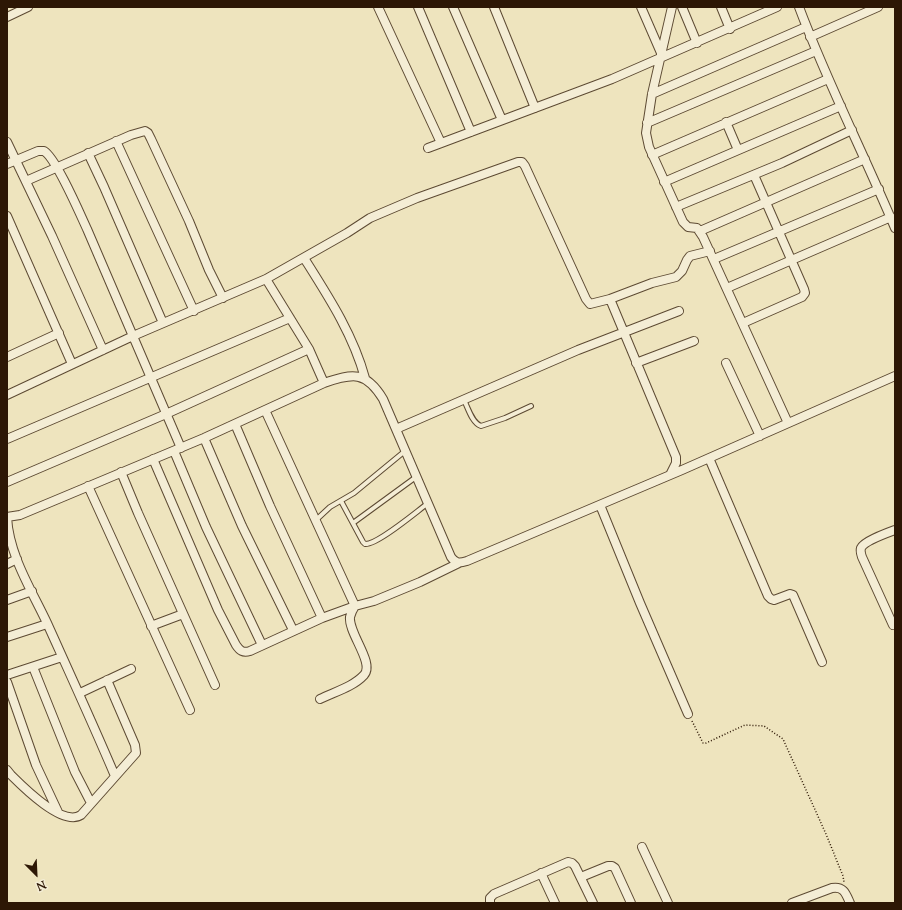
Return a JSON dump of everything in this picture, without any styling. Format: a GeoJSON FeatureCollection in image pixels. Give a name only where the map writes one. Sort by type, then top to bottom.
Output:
{"type":"FeatureCollection","features":[{"type":"Feature","properties":{"kind":"street"},"geometry":{"type":"LineString","coordinates":[[7,17],[28,7]]}},
{"type":"Feature","properties":{"kind":"street"},"geometry":{"type":"LineString","coordinates":[[378,7],[441,143]]}},
{"type":"Feature","properties":{"kind":"street"},"geometry":{"type":"LineString","coordinates":[[418,7],[471,132]]}},
{"type":"Feature","properties":{"kind":"street"},"geometry":{"type":"LineString","coordinates":[[453,7],[502,120]]}},
{"type":"Feature","properties":{"kind":"street"},"geometry":{"type":"LineString","coordinates":[[494,7],[535,108]]}},
{"type":"Feature","properties":{"kind":"street"},"geometry":{"type":"LineString","coordinates":[[641,7],[660,56]]}},
{"type":"Feature","properties":{"kind":"street"},"geometry":{"type":"LineString","coordinates":[[672,7],[652,94],[646,137],[664,182],[684,225],[697,228],[700,231],[714,259],[788,424]]}},
{"type":"Feature","properties":{"kind":"street"},"geometry":{"type":"LineString","coordinates":[[682,7],[696,43]]}},
{"type":"Feature","properties":{"kind":"street"},"geometry":{"type":"LineString","coordinates":[[721,7],[730,29]]}},
{"type":"Feature","properties":{"kind":"street"},"geometry":{"type":"LineString","coordinates":[[428,148],[612,79],[660,56],[730,29],[763,10],[777,7]]}},
{"type":"Feature","properties":{"kind":"street"},"geometry":{"type":"LineString","coordinates":[[799,7],[828,79],[879,189],[895,228]]}},
{"type":"Feature","properties":{"kind":"street"},"geometry":{"type":"LineString","coordinates":[[810,37],[878,7]]}},
{"type":"Feature","properties":{"kind":"street"},"geometry":{"type":"LineString","coordinates":[[652,94],[806,27]]}},
{"type":"Feature","properties":{"kind":"street"},"geometry":{"type":"LineString","coordinates":[[647,123],[816,51]]}},
{"type":"Feature","properties":{"kind":"street"},"geometry":{"type":"LineString","coordinates":[[652,154],[828,79]]}},
{"type":"Feature","properties":{"kind":"street"},"geometry":{"type":"LineString","coordinates":[[664,182],[841,106]]}},
{"type":"Feature","properties":{"kind":"street"},"geometry":{"type":"LineString","coordinates":[[726,122],[738,150]]}},
{"type":"Feature","properties":{"kind":"street"},"geometry":{"type":"LineString","coordinates":[[676,207],[754,175],[852,130]]}},
{"type":"Feature","properties":{"kind":"street"},"geometry":{"type":"LineString","coordinates":[[26,181],[116,141],[145,131],[148,133],[223,298]]}},
{"type":"Feature","properties":{"kind":"street"},"geometry":{"type":"LineString","coordinates":[[116,141],[194,311]]}},
{"type":"Feature","properties":{"kind":"street"},"geometry":{"type":"LineString","coordinates":[[7,142],[52,236],[103,350]]}},
{"type":"Feature","properties":{"kind":"street"},"geometry":{"type":"LineString","coordinates":[[7,164],[38,151],[44,151],[56,167],[71,195],[166,414],[177,449],[206,527],[262,645]]}},
{"type":"Feature","properties":{"kind":"street"},"geometry":{"type":"LineString","coordinates":[[88,153],[163,323]]}},
{"type":"Feature","properties":{"kind":"street"},"geometry":{"type":"LineString","coordinates":[[700,231],[865,159]]}},
{"type":"Feature","properties":{"kind":"street"},"geometry":{"type":"LineString","coordinates":[[7,394],[133,336],[266,279],[304,258],[359,224],[376,216],[417,198],[518,162],[522,162],[590,304],[595,304],[610,299],[639,287],[676,277],[682,271],[690,256],[710,251]]}},
{"type":"Feature","properties":{"kind":"street"},"geometry":{"type":"LineString","coordinates":[[743,323],[804,295],[804,289],[754,175]]}},
{"type":"Feature","properties":{"kind":"street"},"geometry":{"type":"LineString","coordinates":[[714,259],[879,189]]}},
{"type":"Feature","properties":{"kind":"street"},"geometry":{"type":"LineString","coordinates":[[7,216],[72,364]]}},
{"type":"Feature","properties":{"kind":"street"},"geometry":{"type":"LineString","coordinates":[[727,288],[890,217]]}},
{"type":"Feature","properties":{"kind":"street"},"geometry":{"type":"LineString","coordinates":[[304,258],[348,334],[360,360],[365,378]]}},
{"type":"Feature","properties":{"kind":"street"},"geometry":{"type":"LineString","coordinates":[[266,279],[309,349],[324,383]]}},
{"type":"Feature","properties":{"kind":"street"},"geometry":{"type":"LineString","coordinates":[[610,299],[676,457],[676,463],[670,475]]}},
{"type":"Feature","properties":{"kind":"street"},"geometry":{"type":"LineString","coordinates":[[396,428],[578,350],[679,311]]}},
{"type":"Feature","properties":{"kind":"street"},"geometry":{"type":"LineString","coordinates":[[7,439],[92,404],[150,377],[290,318]]}},
{"type":"Feature","properties":{"kind":"street"},"geometry":{"type":"LineString","coordinates":[[7,357],[59,333]]}},
{"type":"Feature","properties":{"kind":"street"},"geometry":{"type":"LineString","coordinates":[[636,364],[694,340]]}},
{"type":"Feature","properties":{"kind":"street"},"geometry":{"type":"LineString","coordinates":[[7,482],[166,414],[309,349]]}},
{"type":"Feature","properties":{"kind":"street"},"geometry":{"type":"LineString","coordinates":[[726,363],[760,436]]}},
{"type":"Feature","properties":{"kind":"street"},"geometry":{"type":"LineString","coordinates":[[115,776],[80,693],[11,545],[7,517],[20,515],[204,438],[324,383],[353,376],[365,378],[375,386],[383,399],[451,557],[454,561],[459,563]]}},
{"type":"Feature","properties":{"kind":"street"},"geometry":{"type":"LineString","coordinates":[[153,459],[218,610],[239,650],[246,652],[322,618],[374,601],[414,585],[459,563],[467,561],[670,475],[895,376]]}},
{"type":"Feature","properties":{"kind":"street"},"geometry":{"type":"LineString","coordinates":[[265,410],[355,606],[350,620],[367,669],[365,674],[358,680],[320,699]]}},
{"type":"Feature","properties":{"kind":"street"},"geometry":{"type":"LineString","coordinates":[[235,424],[270,506],[322,618]]}},
{"type":"Feature","properties":{"kind":"street"},"geometry":{"type":"LineString","coordinates":[[204,438],[242,526],[293,630]]}},
{"type":"Feature","properties":{"kind":"street"},"geometry":{"type":"LineString","coordinates":[[709,458],[768,596],[774,600],[790,594],[793,595],[822,662]]}},
{"type":"Feature","properties":{"kind":"street"},"geometry":{"type":"LineString","coordinates":[[121,472],[215,685]]}},
{"type":"Feature","properties":{"kind":"street"},"geometry":{"type":"LineString","coordinates":[[88,486],[190,710]]}},
{"type":"Feature","properties":{"kind":"street"},"geometry":{"type":"LineString","coordinates":[[600,505],[688,714]]}},
{"type":"Feature","properties":{"kind":"street"},"geometry":{"type":"LineString","coordinates":[[893,625],[860,551],[862,546],[867,542],[895,530]]}},
{"type":"Feature","properties":{"kind":"street"},"geometry":{"type":"LineString","coordinates":[[7,564],[17,559]]}},
{"type":"Feature","properties":{"kind":"street"},"geometry":{"type":"LineString","coordinates":[[7,600],[32,591]]}},
{"type":"Feature","properties":{"kind":"street"},"geometry":{"type":"LineString","coordinates":[[151,626],[183,614]]}},
{"type":"Feature","properties":{"kind":"street"},"geometry":{"type":"LineString","coordinates":[[7,637],[47,624]]}},
{"type":"Feature","properties":{"kind":"street"},"geometry":{"type":"LineString","coordinates":[[7,676],[62,656]]}},
{"type":"Feature","properties":{"kind":"street"},"geometry":{"type":"LineString","coordinates":[[33,667],[75,772],[91,804]]}},
{"type":"Feature","properties":{"kind":"street"},"geometry":{"type":"LineString","coordinates":[[80,693],[131,669]]}},
{"type":"Feature","properties":{"kind":"street"},"geometry":{"type":"LineString","coordinates":[[7,770],[40,802],[69,817],[78,817],[136,753],[136,749],[108,680]]}},
{"type":"Feature","properties":{"kind":"street"},"geometry":{"type":"LineString","coordinates":[[7,682],[36,765],[58,812]]}},
{"type":"Feature","properties":{"kind":"street"},"geometry":{"type":"LineString","coordinates":[[642,846],[668,903]]}},
{"type":"Feature","properties":{"kind":"street"},"geometry":{"type":"LineString","coordinates":[[490,903],[490,898],[494,894],[568,862],[575,866],[582,877],[593,903]]}},
{"type":"Feature","properties":{"kind":"street"},"geometry":{"type":"LineString","coordinates":[[582,877],[608,866],[612,866],[615,868],[631,903]]}},
{"type":"Feature","properties":{"kind":"street"},"geometry":{"type":"LineString","coordinates":[[541,873],[554,903]]}},
{"type":"Feature","properties":{"kind":"street"},"geometry":{"type":"LineString","coordinates":[[792,903],[838,887],[842,888],[846,893],[850,903]]}},
{"type":"Feature","properties":{"kind":"lane"},"geometry":{"type":"LineString","coordinates":[[464,400],[474,421],[477,425],[481,426],[505,418],[531,406]]}},
{"type":"Feature","properties":{"kind":"lane"},"geometry":{"type":"LineString","coordinates":[[315,521],[330,507],[354,493],[405,451]]}},
{"type":"Feature","properties":{"kind":"lane"},"geometry":{"type":"LineString","coordinates":[[354,523],[417,477]]}},
{"type":"Feature","properties":{"kind":"lane"},"geometry":{"type":"LineString","coordinates":[[341,501],[365,544],[369,544],[380,539],[428,503]]}},
{"type":"Feature","properties":{"kind":"path"},"geometry":{"type":"LineString","coordinates":[[688,714],[703,743],[710,742],[744,726],[764,726],[783,739],[826,834],[843,876],[844,880],[842,888]]}}]}
